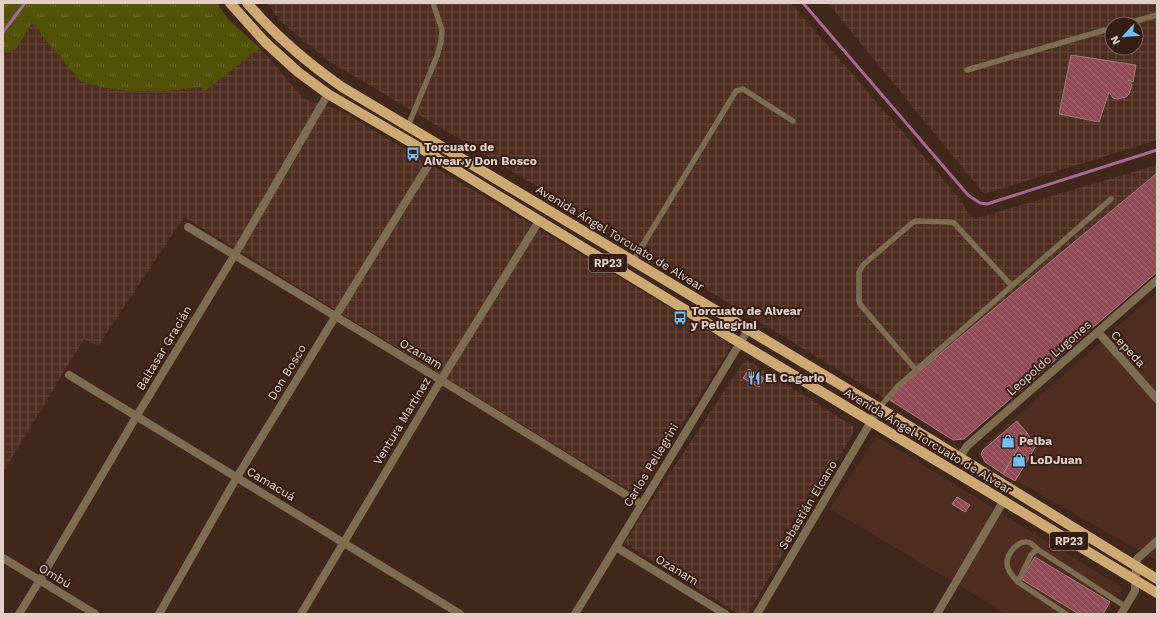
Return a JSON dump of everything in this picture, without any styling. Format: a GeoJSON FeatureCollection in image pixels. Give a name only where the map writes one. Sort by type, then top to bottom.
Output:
{"type":"FeatureCollection","features":[{"type":"Feature","properties":{"kind":"main road","name":"Avenida Ángel Torcuato de Alvear"},"geometry":{"type":"LineString","coordinates":[[230,3],[265,42],[298,72],[328,94],[434,156],[740,343],[872,421],[1003,502],[1136,580],[1157,594]]}},
{"type":"Feature","properties":{"kind":"main road","name":"Avenida Ángel Torcuato de Alvear"},"geometry":{"type":"LineString","coordinates":[[247,3],[279,36],[325,75],[342,87],[879,408],[1157,578]]}},
{"type":"Feature","properties":{"kind":"street","name":"Baltasar Gracián"},"geometry":{"type":"LineString","coordinates":[[19,614],[136,416],[234,256],[328,94]]}},
{"type":"Feature","properties":{"kind":"street","name":"Don Bosco"},"geometry":{"type":"LineString","coordinates":[[159,614],[236,477],[440,146]]}},
{"type":"Feature","properties":{"kind":"street","name":"Ventura Martínez"},"geometry":{"type":"LineString","coordinates":[[301,614],[441,380],[539,221]]}},
{"type":"Feature","properties":{"kind":"street","name":"Ozanam"},"geometry":{"type":"LineString","coordinates":[[188,227],[441,380],[641,504]]}},
{"type":"Feature","properties":{"kind":"street","name":"Leopoldo Lugones"},"geometry":{"type":"LineString","coordinates":[[960,457],[967,446],[1157,280]]}},
{"type":"Feature","properties":{"kind":"street","name":"Carlos Pellegrini"},"geometry":{"type":"LineString","coordinates":[[576,614],[641,504],[748,330]]}},
{"type":"Feature","properties":{"kind":"street","name":"Cepeda"},"geometry":{"type":"LineString","coordinates":[[1098,332],[1157,399]]}},
{"type":"Feature","properties":{"kind":"street","name":"Camacuá"},"geometry":{"type":"LineString","coordinates":[[69,375],[460,614]]}},
{"type":"Feature","properties":{"kind":"street","name":"Sebastián Elcano"},"geometry":{"type":"LineString","coordinates":[[757,614],[879,408]]}},
{"type":"Feature","properties":{"kind":"street"},"geometry":{"type":"LineString","coordinates":[[936,614],[1003,502]]}},
{"type":"Feature","properties":{"kind":"street"},"geometry":{"type":"LineString","coordinates":[[1124,610],[1135,591],[1137,559],[1157,541]]}},
{"type":"Feature","properties":{"kind":"street","name":"Ozanam"},"geometry":{"type":"LineString","coordinates":[[616,547],[725,614]]}},
{"type":"Feature","properties":{"kind":"street","name":"Ombú"},"geometry":{"type":"LineString","coordinates":[[3,558],[95,614]]}},
{"type":"Feature","properties":{"kind":"lane"},"geometry":{"type":"LineString","coordinates":[[408,126],[437,56],[441,42],[442,30],[433,3]]}},
{"type":"Feature","properties":{"kind":"lane"},"geometry":{"type":"LineString","coordinates":[[1144,19],[1157,15]]}},
{"type":"Feature","properties":{"kind":"lane"},"geometry":{"type":"LineString","coordinates":[[967,70],[1104,30]]}},
{"type":"Feature","properties":{"kind":"lane"},"geometry":{"type":"LineString","coordinates":[[633,261],[736,91],[743,89],[793,121]]}},
{"type":"Feature","properties":{"kind":"lane"},"geometry":{"type":"LineString","coordinates":[[879,408],[892,391],[1112,199]]}},
{"type":"Feature","properties":{"kind":"lane"},"geometry":{"type":"LineString","coordinates":[[916,370],[860,304],[859,272],[863,265],[916,221],[949,222],[954,223],[1012,286]]}},
{"type":"Feature","properties":{"kind":"lane"},"geometry":{"type":"LineString","coordinates":[[1066,614],[1018,582],[1009,572],[1007,563],[1012,550],[1020,543],[1031,543],[1037,549],[1124,610]]}},
{"type":"Feature","properties":{"kind":"lane"},"geometry":{"type":"LineString","coordinates":[[1018,582],[1032,555],[1037,549]]}},
{"type":"Feature","properties":{"kind":"shaded area"},"geometry":{"type":"Polygon","coordinates":[[[267,3],[791,3],[962,201],[970,217],[977,218],[1157,165],[1157,272],[964,439],[953,440],[327,60],[280,21],[267,3]]]}},
{"type":"Feature","properties":{"kind":"shaded area"},"geometry":{"type":"Polygon","coordinates":[[[828,3],[1156,3],[1157,140],[984,194],[828,3]]]}},
{"type":"Feature","properties":{"kind":"shaded area"},"geometry":{"type":"Polygon","coordinates":[[[32,23],[80,81],[105,88],[130,91],[159,92],[200,86],[205,91],[260,48],[304,99],[340,110],[732,345],[637,495],[184,217],[98,346],[84,339],[3,472],[3,53],[16,49],[32,23]]]}},
{"type":"Feature","properties":{"kind":"shaded area"},"geometry":{"type":"Polygon","coordinates":[[[1157,292],[1157,561],[986,463],[983,457],[984,445],[1157,292]]]}},
{"type":"Feature","properties":{"kind":"shaded area"},"geometry":{"type":"Polygon","coordinates":[[[747,360],[853,426],[853,433],[748,614],[739,614],[624,543],[742,364],[747,360]]]}},
{"type":"Feature","properties":{"kind":"shaded area"},"geometry":{"type":"Polygon","coordinates":[[[876,436],[1123,588],[1105,614],[1007,614],[830,509],[876,436]]]}},
{"type":"Feature","properties":{"kind":"green space"},"geometry":{"type":"Polygon","coordinates":[[[3,3],[217,3],[228,19],[260,48],[205,91],[200,87],[159,92],[105,88],[80,81],[32,23],[16,49],[3,53],[3,3]]]}},
{"type":"Feature","properties":{"kind":"building"},"geometry":{"type":"Polygon","coordinates":[[[1071,55],[1136,65],[1133,82],[1128,80],[1132,85],[1129,94],[1126,97],[1117,99],[1113,98],[1109,92],[1099,122],[1059,114],[1071,55]]]}},
{"type":"Feature","properties":{"kind":"building"},"geometry":{"type":"Polygon","coordinates":[[[1157,173],[1157,272],[964,439],[953,440],[887,398],[1157,173]]]}},
{"type":"Feature","properties":{"kind":"building","name":"El Cagario"},"geometry":{"type":"Polygon","coordinates":[[[749,369],[764,378],[759,387],[743,378],[749,369]]]}},
{"type":"Feature","properties":{"kind":"building","name":"Pelba"},"geometry":{"type":"Polygon","coordinates":[[[1017,421],[1027,433],[1003,474],[985,462],[981,454],[983,450],[1017,421]]]}},
{"type":"Feature","properties":{"kind":"building","name":"LoDJuan"},"geometry":{"type":"Polygon","coordinates":[[[1027,433],[1036,446],[1015,481],[1003,474],[1027,433]]]}},
{"type":"Feature","properties":{"kind":"building"},"geometry":{"type":"Polygon","coordinates":[[[957,497],[970,505],[965,512],[952,504],[957,497]]]}},
{"type":"Feature","properties":{"kind":"building"},"geometry":{"type":"Polygon","coordinates":[[[1035,557],[1110,602],[1103,614],[1079,614],[1021,579],[1035,557]]]}},
{"type":"Feature","properties":{"kind":"waterway"},"geometry":{"type":"LineString","coordinates":[[3,32],[25,3]]}},
{"type":"Feature","properties":{"kind":"waterway"},"geometry":{"type":"LineString","coordinates":[[803,3],[968,195],[980,203],[987,204],[1157,150]]}},
{"type":"Feature","properties":{"kind":"place","name":"Torcuato de Alvear y Don Bosco"},"geometry":{"type":"Point","coordinates":[413,154]}},
{"type":"Feature","properties":{"kind":"place","name":"Torcuato de Alvear y Pellegrini"},"geometry":{"type":"Point","coordinates":[680,318]}},
{"type":"Feature","properties":{"kind":"place","name":"El Cagario"},"geometry":{"type":"Point","coordinates":[754,378]}},
{"type":"Feature","properties":{"kind":"place","name":"Pelba"},"geometry":{"type":"Point","coordinates":[1008,441]}},
{"type":"Feature","properties":{"kind":"place","name":"LoDJuan"},"geometry":{"type":"Point","coordinates":[1019,460]}}]}
